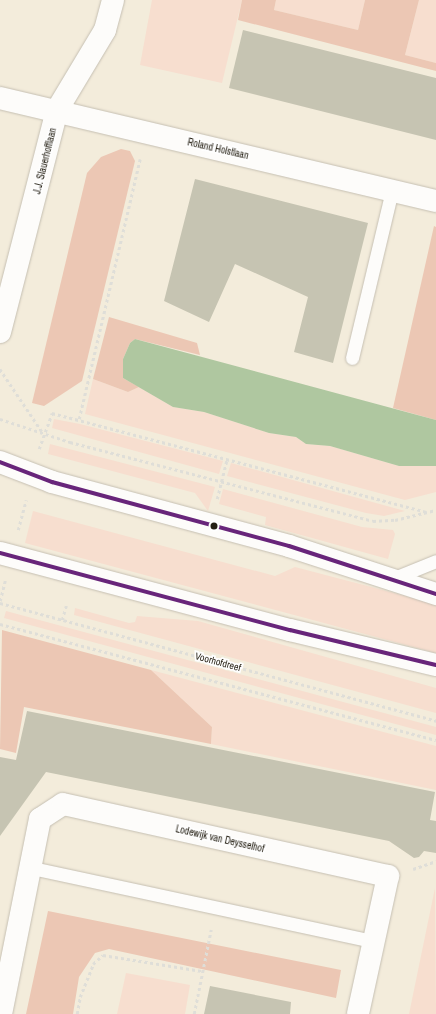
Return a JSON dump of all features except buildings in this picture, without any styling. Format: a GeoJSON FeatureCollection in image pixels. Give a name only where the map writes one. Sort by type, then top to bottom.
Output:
{"type":"FeatureCollection","features":[{"type":"Feature","properties":{"kind":"street","name":"J.J. Slauerhofflaan"},"geometry":{"type":"LineString","coordinates":[[0,332],[57,110],[105,30],[113,0]]}},
{"type":"Feature","properties":{"kind":"street","name":"Roland Holstlaan"},"geometry":{"type":"LineString","coordinates":[[0,98],[146,131],[436,201]]}},
{"type":"Feature","properties":{"kind":"street"},"geometry":{"type":"LineString","coordinates":[[0,462],[32,475],[394,578],[436,594]]}},
{"type":"Feature","properties":{"kind":"street"},"geometry":{"type":"LineString","coordinates":[[6,554],[290,630],[436,665]]}},
{"type":"Feature","properties":{"kind":"street","name":"Lodewijk van Deysselhof"},"geometry":{"type":"LineString","coordinates":[[1,1014],[32,868],[40,819],[64,804],[388,876],[372,941],[358,1014]]}},
{"type":"Feature","properties":{"kind":"lane"},"geometry":{"type":"LineString","coordinates":[[352,358],[392,190]]}},
{"type":"Feature","properties":{"kind":"lane"},"geometry":{"type":"LineString","coordinates":[[394,578],[436,561]]}},
{"type":"Feature","properties":{"kind":"lane"},"geometry":{"type":"LineString","coordinates":[[32,868],[372,941]]}},
{"type":"Feature","properties":{"kind":"path"},"geometry":{"type":"LineString","coordinates":[[79,419],[146,131]]}},
{"type":"Feature","properties":{"kind":"path"},"geometry":{"type":"LineString","coordinates":[[0,369],[43,434]]}},
{"type":"Feature","properties":{"kind":"path"},"geometry":{"type":"LineString","coordinates":[[0,602],[6,554],[32,475],[43,434],[52,413],[428,512]]}},
{"type":"Feature","properties":{"kind":"path"},"geometry":{"type":"LineString","coordinates":[[0,418],[43,434],[373,521],[395,520],[436,510]]}},
{"type":"Feature","properties":{"kind":"path"},"geometry":{"type":"LineString","coordinates":[[215,503],[227,459]]}},
{"type":"Feature","properties":{"kind":"path","name":"Voorhofdreef"},"geometry":{"type":"LineString","coordinates":[[0,602],[436,721]]}},
{"type":"Feature","properties":{"kind":"path"},"geometry":{"type":"LineString","coordinates":[[62,620],[66,606]]}},
{"type":"Feature","properties":{"kind":"path","name":"Voorhofdreef"},"geometry":{"type":"LineString","coordinates":[[0,624],[436,740]]}},
{"type":"Feature","properties":{"kind":"path"},"geometry":{"type":"LineString","coordinates":[[194,1014],[215,908]]}},
{"type":"Feature","properties":{"kind":"path"},"geometry":{"type":"LineString","coordinates":[[77,1014],[80,997],[93,964],[103,954],[202,971]]}},
{"type":"Feature","properties":{"kind":"shaded area"},"geometry":{"type":"Polygon","coordinates":[[[152,0],[242,0],[222,83],[140,65],[152,0]]]}},
{"type":"Feature","properties":{"kind":"shaded area"},"geometry":{"type":"Polygon","coordinates":[[[242,0],[276,0],[274,10],[358,30],[365,0],[419,0],[405,55],[436,63],[436,71],[238,20],[242,0]]]}},
{"type":"Feature","properties":{"kind":"shaded area"},"geometry":{"type":"Polygon","coordinates":[[[276,0],[365,0],[358,30],[274,10],[276,0]]]}},
{"type":"Feature","properties":{"kind":"shaded area"},"geometry":{"type":"Polygon","coordinates":[[[419,0],[436,0],[436,63],[405,55],[419,0]]]}},
{"type":"Feature","properties":{"kind":"shaded area"},"geometry":{"type":"Polygon","coordinates":[[[121,149],[130,151],[135,161],[82,381],[44,406],[32,403],[87,173],[101,157],[121,149]]]}},
{"type":"Feature","properties":{"kind":"shaded area"},"geometry":{"type":"Polygon","coordinates":[[[434,226],[436,227],[436,420],[393,408],[434,226]]]}},
{"type":"Feature","properties":{"kind":"shaded area"},"geometry":{"type":"Polygon","coordinates":[[[109,317],[197,343],[200,355],[135,339],[130,343],[123,359],[123,378],[139,387],[128,392],[93,379],[109,317]]]}},
{"type":"Feature","properties":{"kind":"shaded area"},"geometry":{"type":"Polygon","coordinates":[[[135,339],[436,420],[436,466],[399,466],[330,446],[306,444],[296,437],[269,433],[204,412],[173,407],[123,378],[123,359],[130,343],[135,339]]]}},
{"type":"Feature","properties":{"kind":"shaded area"},"geometry":{"type":"Polygon","coordinates":[[[93,379],[128,392],[139,387],[173,407],[204,412],[269,433],[296,437],[306,444],[330,446],[399,466],[436,466],[436,492],[405,500],[85,414],[93,379]]]}},
{"type":"Feature","properties":{"kind":"shaded area"},"geometry":{"type":"Polygon","coordinates":[[[54,419],[80,424],[223,461],[219,474],[52,428],[54,419]]]}},
{"type":"Feature","properties":{"kind":"shaded area"},"geometry":{"type":"Polygon","coordinates":[[[50,444],[215,487],[208,511],[195,493],[48,454],[50,444]]]}},
{"type":"Feature","properties":{"kind":"shaded area"},"geometry":{"type":"Polygon","coordinates":[[[231,463],[405,511],[384,516],[366,513],[227,476],[231,463]]]}},
{"type":"Feature","properties":{"kind":"shaded area"},"geometry":{"type":"Polygon","coordinates":[[[223,489],[362,527],[393,530],[395,534],[388,559],[265,525],[266,517],[219,504],[223,489]]]}},
{"type":"Feature","properties":{"kind":"shaded area"},"geometry":{"type":"Polygon","coordinates":[[[33,511],[275,576],[295,567],[436,604],[436,653],[25,543],[33,511]]]}},
{"type":"Feature","properties":{"kind":"shaded area"},"geometry":{"type":"Polygon","coordinates":[[[75,608],[129,623],[135,622],[137,616],[198,621],[436,688],[436,713],[74,615],[75,608]]]}},
{"type":"Feature","properties":{"kind":"shaded area"},"geometry":{"type":"Polygon","coordinates":[[[6,611],[436,727],[436,735],[4,618],[6,611]]]}},
{"type":"Feature","properties":{"kind":"shaded area"},"geometry":{"type":"Polygon","coordinates":[[[2,630],[151,670],[212,727],[211,744],[24,707],[16,753],[0,749],[2,630]]]}},
{"type":"Feature","properties":{"kind":"shaded area"},"geometry":{"type":"Polygon","coordinates":[[[151,670],[436,746],[436,790],[211,744],[212,727],[151,670]]]}},
{"type":"Feature","properties":{"kind":"shaded area"},"geometry":{"type":"Polygon","coordinates":[[[435,888],[436,1014],[409,1014],[435,888]]]}},
{"type":"Feature","properties":{"kind":"shaded area"},"geometry":{"type":"Polygon","coordinates":[[[48,911],[341,970],[336,998],[109,949],[95,953],[79,977],[73,1014],[26,1014],[48,911]]]}},
{"type":"Feature","properties":{"kind":"shaded area"},"geometry":{"type":"Polygon","coordinates":[[[126,973],[190,985],[185,1014],[117,1014],[126,973]]]}},
{"type":"Feature","properties":{"kind":"transit line"},"geometry":{"type":"LineString","coordinates":[[0,462],[52,482],[289,546],[436,594]]}},
{"type":"Feature","properties":{"kind":"transit line"},"geometry":{"type":"LineString","coordinates":[[0,553],[290,630],[436,665]]}}]}
